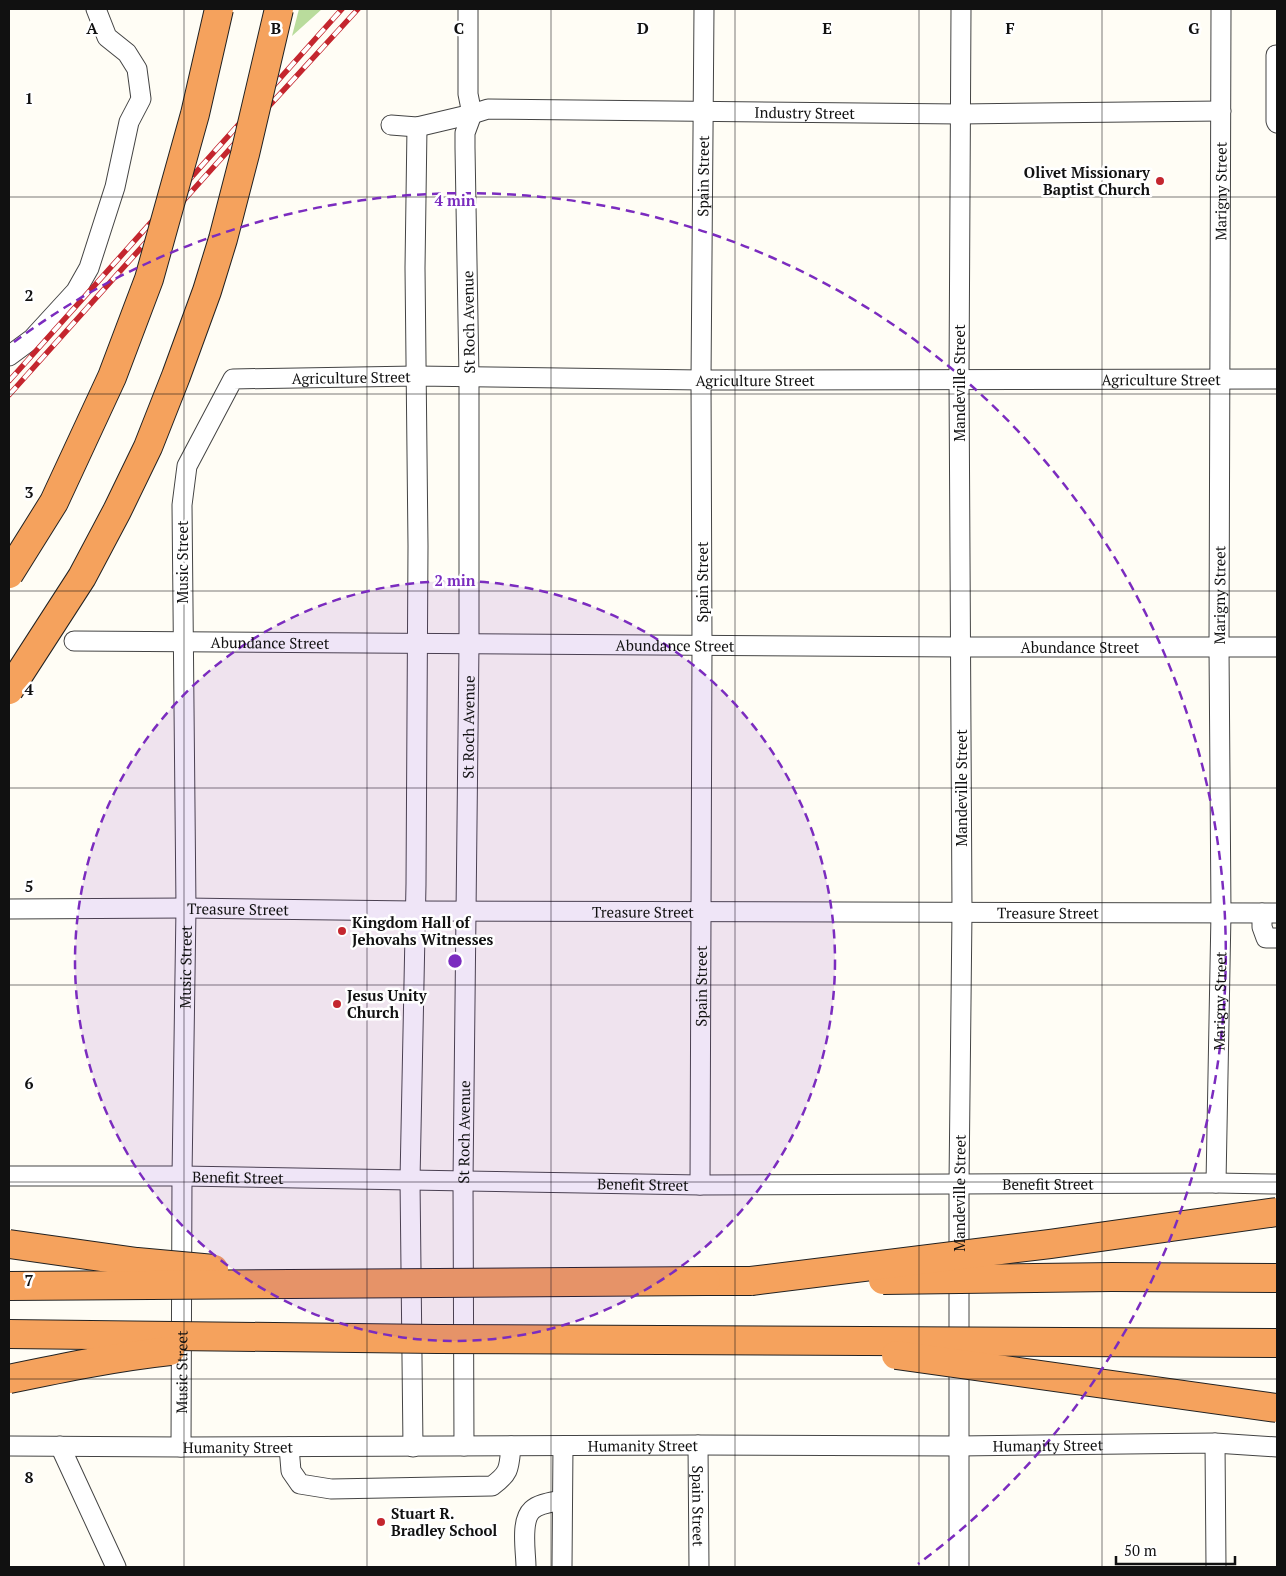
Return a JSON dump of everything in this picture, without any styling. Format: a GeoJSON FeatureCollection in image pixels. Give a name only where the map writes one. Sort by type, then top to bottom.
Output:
{"type":"FeatureCollection","features":[{"type":"Feature","properties":{"kind":"highway"},"geometry":{"type":"LineString","coordinates":[[9,574],[54,502],[112,377],[149,279],[195,114],[219,9]]}},
{"type":"Feature","properties":{"kind":"highway"},"geometry":{"type":"LineString","coordinates":[[9,690],[82,576],[117,511],[148,447],[208,291],[247,144],[279,9]]}},
{"type":"Feature","properties":{"kind":"highway"},"geometry":{"type":"LineString","coordinates":[[751,1281],[1050,1244],[1277,1212]]}},
{"type":"Feature","properties":{"kind":"highway"},"geometry":{"type":"LineString","coordinates":[[9,1244],[137,1262],[382,1283]]}},
{"type":"Feature","properties":{"kind":"highway"},"geometry":{"type":"LineString","coordinates":[[9,1286],[1102,1277],[1277,1278]]}},
{"type":"Feature","properties":{"kind":"highway"},"geometry":{"type":"LineString","coordinates":[[9,1334],[438,1339],[1277,1343]]}},
{"type":"Feature","properties":{"kind":"highway"},"geometry":{"type":"LineString","coordinates":[[9,1379],[115,1358],[176,1350],[438,1339]]}},
{"type":"Feature","properties":{"kind":"highway"},"geometry":{"type":"LineString","coordinates":[[793,1341],[1277,1408]]}},
{"type":"Feature","properties":{"kind":"street"},"geometry":{"type":"LineString","coordinates":[[9,356],[32,339],[76,291],[89,268],[115,187],[129,122],[141,99],[137,69],[127,53],[107,37],[96,9]]}},
{"type":"Feature","properties":{"kind":"street","name":"St Roch Avenue"},"geometry":{"type":"LineString","coordinates":[[464,1446],[463,1182],[469,376],[465,148],[466,132],[472,114],[468,94],[468,9]]}},
{"type":"Feature","properties":{"kind":"street","name":"Spain Street"},"geometry":{"type":"LineString","coordinates":[[700,1185],[701,380],[704,9]]}},
{"type":"Feature","properties":{"kind":"street","name":"Mandeville Street"},"geometry":{"type":"LineString","coordinates":[[959,1567],[959,1184],[962,912],[959,378],[961,9]]}},
{"type":"Feature","properties":{"kind":"street","name":"Marigny Street"},"geometry":{"type":"LineString","coordinates":[[1216,1183],[1221,913],[1219,647],[1221,9]]}},
{"type":"Feature","properties":{"kind":"street"},"geometry":{"type":"LineString","coordinates":[[1276,55],[1277,123]]}},
{"type":"Feature","properties":{"kind":"street","name":"Industry Street"},"geometry":{"type":"LineString","coordinates":[[391,125],[417,126],[488,109],[960,114],[1222,111]]}},
{"type":"Feature","properties":{"kind":"street"},"geometry":{"type":"LineString","coordinates":[[413,1446],[410,1180],[418,644],[415,268],[417,126]]}},
{"type":"Feature","properties":{"kind":"street","name":"Agriculture Street"},"geometry":{"type":"LineString","coordinates":[[233,378],[469,376],[701,380],[959,378],[1277,379]]}},
{"type":"Feature","properties":{"kind":"street","name":"Music Street"},"geometry":{"type":"LineString","coordinates":[[181,1448],[182,1176],[186,908],[182,505],[187,466],[233,378]]}},
{"type":"Feature","properties":{"kind":"street","name":"Abundance Street"},"geometry":{"type":"LineString","coordinates":[[74,641],[702,646],[1277,647]]}},
{"type":"Feature","properties":{"kind":"street","name":"Treasure Street"},"geometry":{"type":"LineString","coordinates":[[9,909],[186,908],[415,911],[1269,913]]}},
{"type":"Feature","properties":{"kind":"street"},"geometry":{"type":"LineString","coordinates":[[1269,913],[1262,927],[1266,938],[1277,938]]}},
{"type":"Feature","properties":{"kind":"street","name":"Benefit Street"},"geometry":{"type":"LineString","coordinates":[[9,1176],[182,1176],[700,1185],[1277,1184]]}},
{"type":"Feature","properties":{"kind":"street"},"geometry":{"type":"LineString","coordinates":[[1215,1444],[1216,1567]]}},
{"type":"Feature","properties":{"kind":"street","name":"Humanity Street"},"geometry":{"type":"LineString","coordinates":[[9,1446],[181,1448],[1215,1444],[1277,1447]]}},
{"type":"Feature","properties":{"kind":"street","name":"Spain Street"},"geometry":{"type":"LineString","coordinates":[[698,1445],[699,1567]]}},
{"type":"Feature","properties":{"kind":"street"},"geometry":{"type":"LineString","coordinates":[[60,1446],[116,1567]]}},
{"type":"Feature","properties":{"kind":"street"},"geometry":{"type":"LineString","coordinates":[[289,1447],[291,1471],[300,1484],[331,1489],[492,1486],[504,1477],[509,1467],[511,1446]]}},
{"type":"Feature","properties":{"kind":"street"},"geometry":{"type":"LineString","coordinates":[[562,1567],[563,1446]]}},
{"type":"Feature","properties":{"kind":"street"},"geometry":{"type":"LineString","coordinates":[[526,1567],[525,1522],[532,1509],[562,1500]]}},
{"type":"Feature","properties":{"kind":"green space"},"geometry":{"type":"Polygon","coordinates":[[[299,9],[322,9],[292,36],[299,9]]]}},
{"type":"Feature","properties":{"kind":"railway"},"geometry":{"type":"LineString","coordinates":[[9,381],[342,9]]}},
{"type":"Feature","properties":{"kind":"railway"},"geometry":{"type":"LineString","coordinates":[[9,395],[358,9]]}},
{"type":"Feature","properties":{"kind":"place","name":"Olivet Missionary Baptist Church"},"geometry":{"type":"Point","coordinates":[1160,181]}},
{"type":"Feature","properties":{"kind":"place","name":"Kingdom Hall of Jehovahs Witnesses"},"geometry":{"type":"Point","coordinates":[342,931]}},
{"type":"Feature","properties":{"kind":"place","name":"Jesus Unity Church"},"geometry":{"type":"Point","coordinates":[337,1004]}},
{"type":"Feature","properties":{"kind":"place","name":"Stuart R. Bradley School"},"geometry":{"type":"Point","coordinates":[381,1522]}}]}
